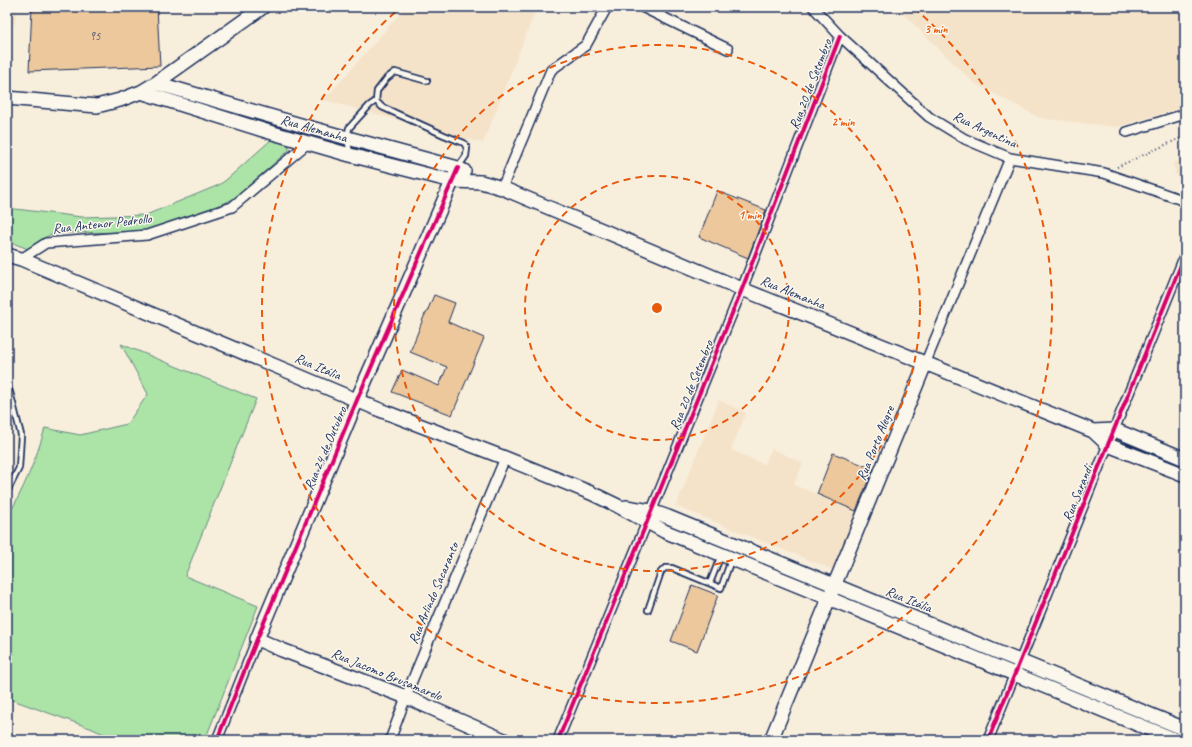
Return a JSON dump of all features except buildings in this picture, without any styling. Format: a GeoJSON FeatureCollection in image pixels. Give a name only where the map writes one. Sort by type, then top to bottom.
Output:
{"type":"FeatureCollection","features":[{"type":"Feature","properties":{"kind":"main road"},"geometry":{"type":"LineString","coordinates":[[7,98],[97,106],[120,100],[149,88],[263,7]]}},
{"type":"Feature","properties":{"kind":"main road","name":"Rua Alemanha"},"geometry":{"type":"LineString","coordinates":[[149,88],[303,126],[458,168],[481,182]]}},
{"type":"Feature","properties":{"kind":"main road","name":"Rua Alemanha"},"geometry":{"type":"LineString","coordinates":[[149,88],[266,131],[350,155],[452,180],[481,182],[502,188],[742,289],[1093,431],[1108,445],[1185,475]]}},
{"type":"Feature","properties":{"kind":"main road","name":"Rua 24 de Outubro"},"geometry":{"type":"LineString","coordinates":[[257,639],[357,400],[458,168]]}},
{"type":"Feature","properties":{"kind":"main road","name":"Rua Itália"},"geometry":{"type":"LineString","coordinates":[[7,255],[20,259],[357,400],[504,458],[618,506],[649,517],[668,516],[1019,662],[1185,729]]}},
{"type":"Feature","properties":{"kind":"main road","name":"Rua Porto Alegre"},"geometry":{"type":"LineString","coordinates":[[771,740],[925,364]]}},
{"type":"Feature","properties":{"kind":"main road","name":"Rua Alemanha"},"geometry":{"type":"LineString","coordinates":[[1093,431],[1115,430],[1185,459]]}},
{"type":"Feature","properties":{"kind":"main road","name":"Rua Itália"},"geometry":{"type":"LineString","coordinates":[[649,517],[664,531],[1176,740]]}},
{"type":"Feature","properties":{"kind":"main road","name":"Rua Jacomo Brusamarelo"},"geometry":{"type":"LineString","coordinates":[[257,639],[406,697],[504,740]]}},
{"type":"Feature","properties":{"kind":"main road"},"geometry":{"type":"LineString","coordinates":[[1115,715],[1121,703]]}},
{"type":"Feature","properties":{"kind":"street"},"geometry":{"type":"LineString","coordinates":[[502,188],[551,70],[586,45],[607,7]]}},
{"type":"Feature","properties":{"kind":"street"},"geometry":{"type":"LineString","coordinates":[[642,7],[728,49]]}},
{"type":"Feature","properties":{"kind":"street","name":"Rua Argentina"},"geometry":{"type":"LineString","coordinates":[[812,7],[840,36],[929,117],[965,139],[1010,158],[1104,173],[1185,201]]}},
{"type":"Feature","properties":{"kind":"street","name":"Rua 20 de Setembro"},"geometry":{"type":"LineString","coordinates":[[558,740],[742,289],[840,36]]}},
{"type":"Feature","properties":{"kind":"street"},"geometry":{"type":"LineString","coordinates":[[1127,132],[1185,114]]}},
{"type":"Feature","properties":{"kind":"street","name":"Rua Antenor Pedrollo"},"geometry":{"type":"LineString","coordinates":[[20,259],[46,243],[147,235],[232,207],[308,143]]}},
{"type":"Feature","properties":{"kind":"street","name":"Rua Porto Alegre"},"geometry":{"type":"LineString","coordinates":[[925,364],[1010,158]]}},
{"type":"Feature","properties":{"kind":"street","name":"Rua Sarandi"},"geometry":{"type":"LineString","coordinates":[[988,740],[1185,255]]}},
{"type":"Feature","properties":{"kind":"street","name":"Rua Arlindo Sacaranto"},"geometry":{"type":"LineString","coordinates":[[390,740],[406,697],[504,458]]}},
{"type":"Feature","properties":{"kind":"street","name":"Rua 24 de Outubro"},"geometry":{"type":"LineString","coordinates":[[217,740],[257,639]]}},
{"type":"Feature","properties":{"kind":"lane"},"geometry":{"type":"LineString","coordinates":[[428,80],[395,72],[387,78],[377,91],[376,101],[382,108],[464,143],[467,148],[466,156],[458,168]]}},
{"type":"Feature","properties":{"kind":"lane"},"geometry":{"type":"LineString","coordinates":[[350,155],[347,138],[349,128],[370,105],[376,101]]}},
{"type":"Feature","properties":{"kind":"lane"},"geometry":{"type":"LineString","coordinates":[[7,386],[10,392],[21,435],[19,468],[7,492]]}},
{"type":"Feature","properties":{"kind":"lane"},"geometry":{"type":"LineString","coordinates":[[710,583],[726,556]]}},
{"type":"Feature","properties":{"kind":"lane"},"geometry":{"type":"LineString","coordinates":[[648,610],[661,572],[665,568],[672,568],[721,588],[726,556]]}},
{"type":"Feature","properties":{"kind":"path"},"geometry":{"type":"LineString","coordinates":[[1104,173],[1185,136]]}},
{"type":"Feature","properties":{"kind":"shaded area"},"geometry":{"type":"Polygon","coordinates":[[[7,7],[17,7],[15,24],[7,23],[7,7]]]}},
{"type":"Feature","properties":{"kind":"shaded area"},"geometry":{"type":"Polygon","coordinates":[[[406,7],[537,7],[483,143],[324,100],[406,7]]]}},
{"type":"Feature","properties":{"kind":"shaded area"},"geometry":{"type":"Polygon","coordinates":[[[896,7],[1185,7],[1185,107],[1117,127],[1040,118],[974,83],[896,7]]]}},
{"type":"Feature","properties":{"kind":"shaded area"},"geometry":{"type":"Polygon","coordinates":[[[1185,159],[1185,178],[1176,175],[1173,163],[1185,159]]]}},
{"type":"Feature","properties":{"kind":"shaded area"},"geometry":{"type":"Polygon","coordinates":[[[719,400],[746,413],[731,450],[764,464],[772,449],[803,463],[794,485],[857,511],[833,570],[676,506],[719,400]]]}},
{"type":"Feature","properties":{"kind":"green space"},"geometry":{"type":"Polygon","coordinates":[[[272,139],[289,146],[289,150],[235,198],[227,202],[151,230],[138,232],[55,233],[36,244],[31,250],[7,241],[7,208],[82,217],[146,215],[219,185],[272,139]]]}},
{"type":"Feature","properties":{"kind":"green space"},"geometry":{"type":"Polygon","coordinates":[[[121,344],[256,399],[185,576],[258,606],[205,740],[118,740],[90,728],[7,698],[7,518],[29,474],[38,452],[45,428],[80,435],[127,424],[148,394],[121,344]]]}},
{"type":"Feature","properties":{"kind":"cycle path"},"geometry":{"type":"LineString","coordinates":[[558,740],[742,289],[840,36]]}},
{"type":"Feature","properties":{"kind":"cycle path"},"geometry":{"type":"LineString","coordinates":[[217,740],[257,639],[357,400],[458,168]]}},
{"type":"Feature","properties":{"kind":"cycle path"},"geometry":{"type":"LineString","coordinates":[[988,740],[1185,255]]}}]}
